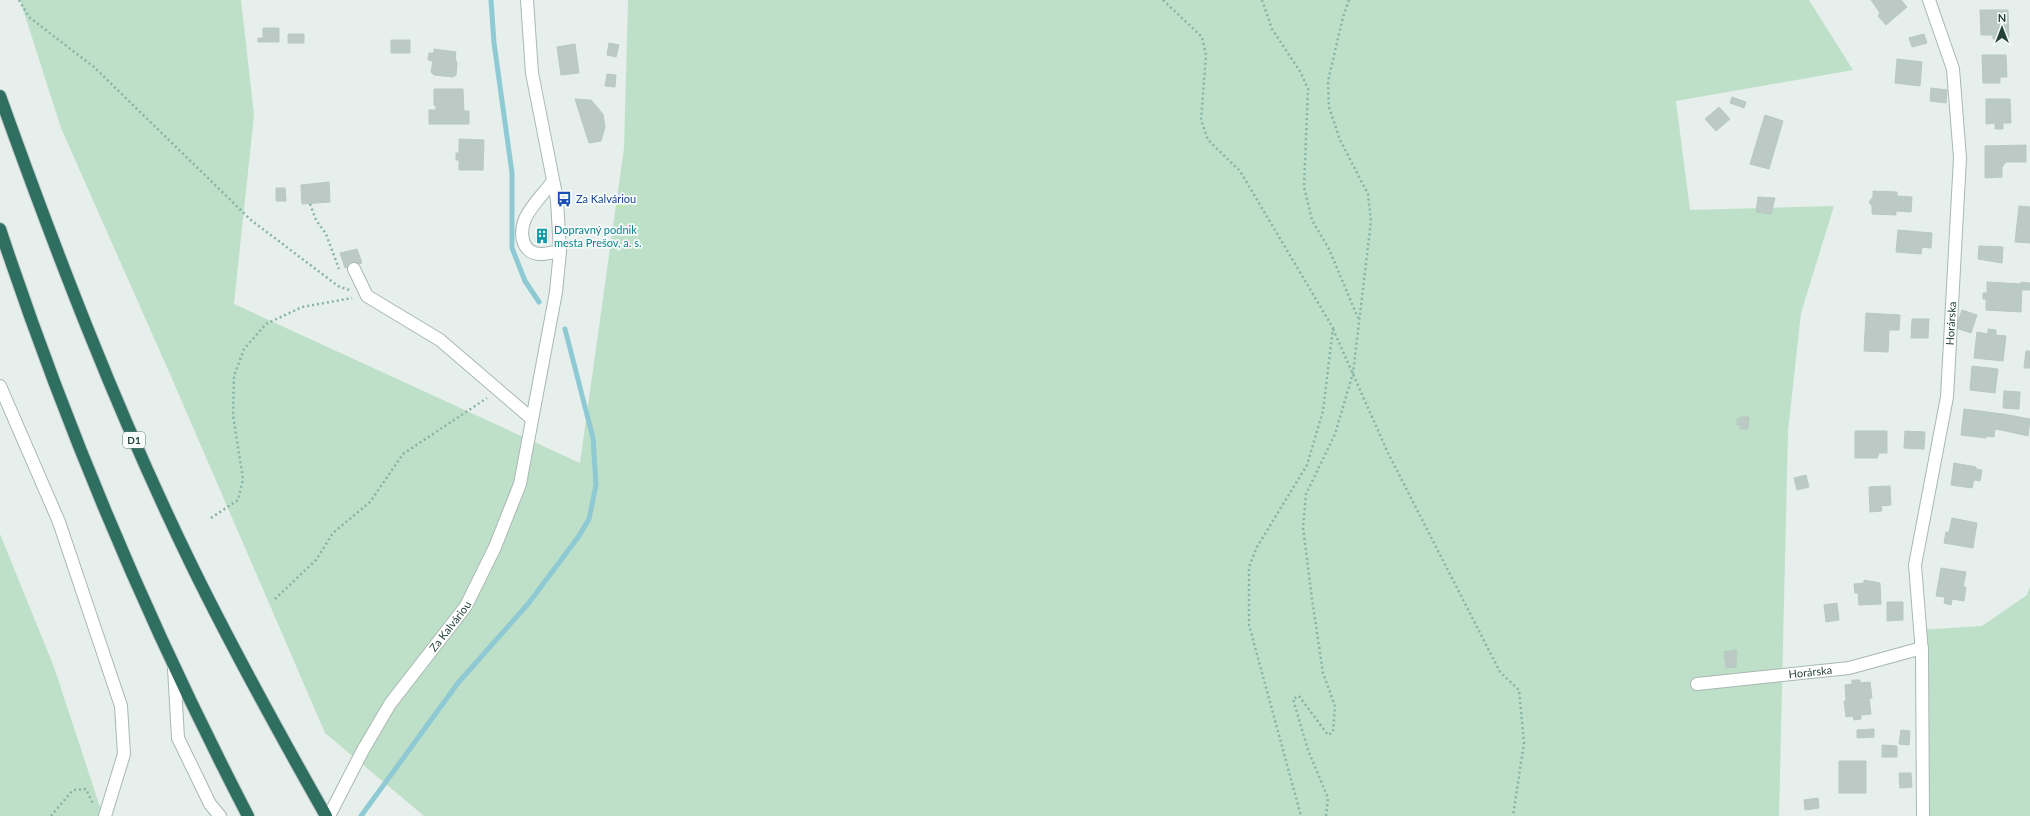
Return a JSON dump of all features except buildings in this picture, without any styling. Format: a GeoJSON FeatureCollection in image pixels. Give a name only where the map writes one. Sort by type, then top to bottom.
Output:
{"type":"FeatureCollection","features":[{"type":"Feature","properties":{"kind":"highway","name":"D1"},"geometry":{"type":"LineString","coordinates":[[0,96],[82,316],[136,444],[193,569],[244,670],[327,816]]}},
{"type":"Feature","properties":{"kind":"highway"},"geometry":{"type":"LineString","coordinates":[[0,229],[26,306],[76,442],[174,668],[248,816]]}},
{"type":"Feature","properties":{"kind":"street","name":"Za Kalváriou"},"geometry":{"type":"LineString","coordinates":[[327,816],[390,704],[466,606],[495,547],[520,484],[556,292],[560,251],[560,224],[532,73],[527,0]]}},
{"type":"Feature","properties":{"kind":"street","name":"Horárska"},"geometry":{"type":"LineString","coordinates":[[1923,816],[1922,648],[1915,565],[1947,397],[1960,158],[1953,69],[1929,0]]}},
{"type":"Feature","properties":{"kind":"street"},"geometry":{"type":"LineString","coordinates":[[553,181],[525,219],[522,237],[524,245],[530,252],[540,254],[560,251]]}},
{"type":"Feature","properties":{"kind":"street"},"geometry":{"type":"LineString","coordinates":[[354,269],[367,296],[440,340],[532,419]]}},
{"type":"Feature","properties":{"kind":"street"},"geometry":{"type":"LineString","coordinates":[[0,386],[59,522],[121,706],[124,754],[100,813]]}},
{"type":"Feature","properties":{"kind":"street","name":"Horárska"},"geometry":{"type":"LineString","coordinates":[[1697,684],[1849,668],[1922,648]]}},
{"type":"Feature","properties":{"kind":"street"},"geometry":{"type":"LineString","coordinates":[[174,668],[178,738],[210,804],[220,816]]}},
{"type":"Feature","properties":{"kind":"path"},"geometry":{"type":"LineString","coordinates":[[19,0],[29,17],[94,67],[251,220],[338,286],[367,296]]}},
{"type":"Feature","properties":{"kind":"path"},"geometry":{"type":"LineString","coordinates":[[1163,0],[1202,37],[1206,55],[1201,120],[1208,140],[1240,171],[1333,328],[1388,453],[1500,672],[1519,690],[1524,743],[1513,816]]}},
{"type":"Feature","properties":{"kind":"path"},"geometry":{"type":"LineString","coordinates":[[1262,0],[1272,29],[1301,73],[1308,89],[1304,187],[1312,220],[1329,249],[1358,320]]}},
{"type":"Feature","properties":{"kind":"path"},"geometry":{"type":"LineString","coordinates":[[1326,816],[1328,798],[1308,750],[1293,699],[1299,696],[1328,735],[1334,732],[1335,706],[1323,673],[1303,527],[1306,494],[1335,434],[1353,373],[1358,320],[1372,221],[1368,194],[1340,140],[1329,107],[1328,81],[1343,17],[1349,0]]}},
{"type":"Feature","properties":{"kind":"path"},"geometry":{"type":"LineString","coordinates":[[310,204],[316,220],[326,234],[341,273],[354,269]]}},
{"type":"Feature","properties":{"kind":"path"},"geometry":{"type":"LineString","coordinates":[[211,518],[238,500],[242,479],[233,415],[234,376],[244,350],[266,324],[302,307],[367,296]]}},
{"type":"Feature","properties":{"kind":"path"},"geometry":{"type":"LineString","coordinates":[[1301,816],[1249,625],[1249,567],[1257,547],[1307,465],[1324,411],[1333,328]]}},
{"type":"Feature","properties":{"kind":"path"},"geometry":{"type":"LineString","coordinates":[[275,598],[316,560],[333,533],[370,502],[403,454],[497,390]]}},
{"type":"Feature","properties":{"kind":"path"},"geometry":{"type":"LineString","coordinates":[[51,816],[73,790],[86,789],[100,813]]}},
{"type":"Feature","properties":{"kind":"green space"},"geometry":{"type":"Polygon","coordinates":[[[20,0],[241,0],[254,115],[234,304],[580,463],[624,148],[628,0],[1809,0],[1853,70],[1676,101],[1690,210],[1834,206],[1801,313],[1788,431],[1779,816],[424,816],[325,733],[173,381],[61,128],[20,0]]]}},
{"type":"Feature","properties":{"kind":"green space"},"geometry":{"type":"Polygon","coordinates":[[[0,534],[54,667],[103,816],[0,816],[0,534]]]}},
{"type":"Feature","properties":{"kind":"green space"},"geometry":{"type":"Polygon","coordinates":[[[2030,587],[2030,816],[1921,816],[1919,630],[1982,626],[2027,595],[2030,587]]]}},
{"type":"Feature","properties":{"kind":"waterway"},"geometry":{"type":"LineString","coordinates":[[491,0],[494,43],[512,173],[512,248],[525,281],[539,302]]}},
{"type":"Feature","properties":{"kind":"waterway"},"geometry":{"type":"LineString","coordinates":[[361,816],[458,683],[528,604],[579,536],[589,519],[596,485],[593,438],[565,329]]}},
{"type":"Feature","properties":{"kind":"place","name":"Za Kalváriou"},"geometry":{"type":"Point","coordinates":[564,199]}},
{"type":"Feature","properties":{"kind":"place","name":"Dopravný podnik mesta Prešov, a. s."},"geometry":{"type":"Point","coordinates":[542,236]}}]}
